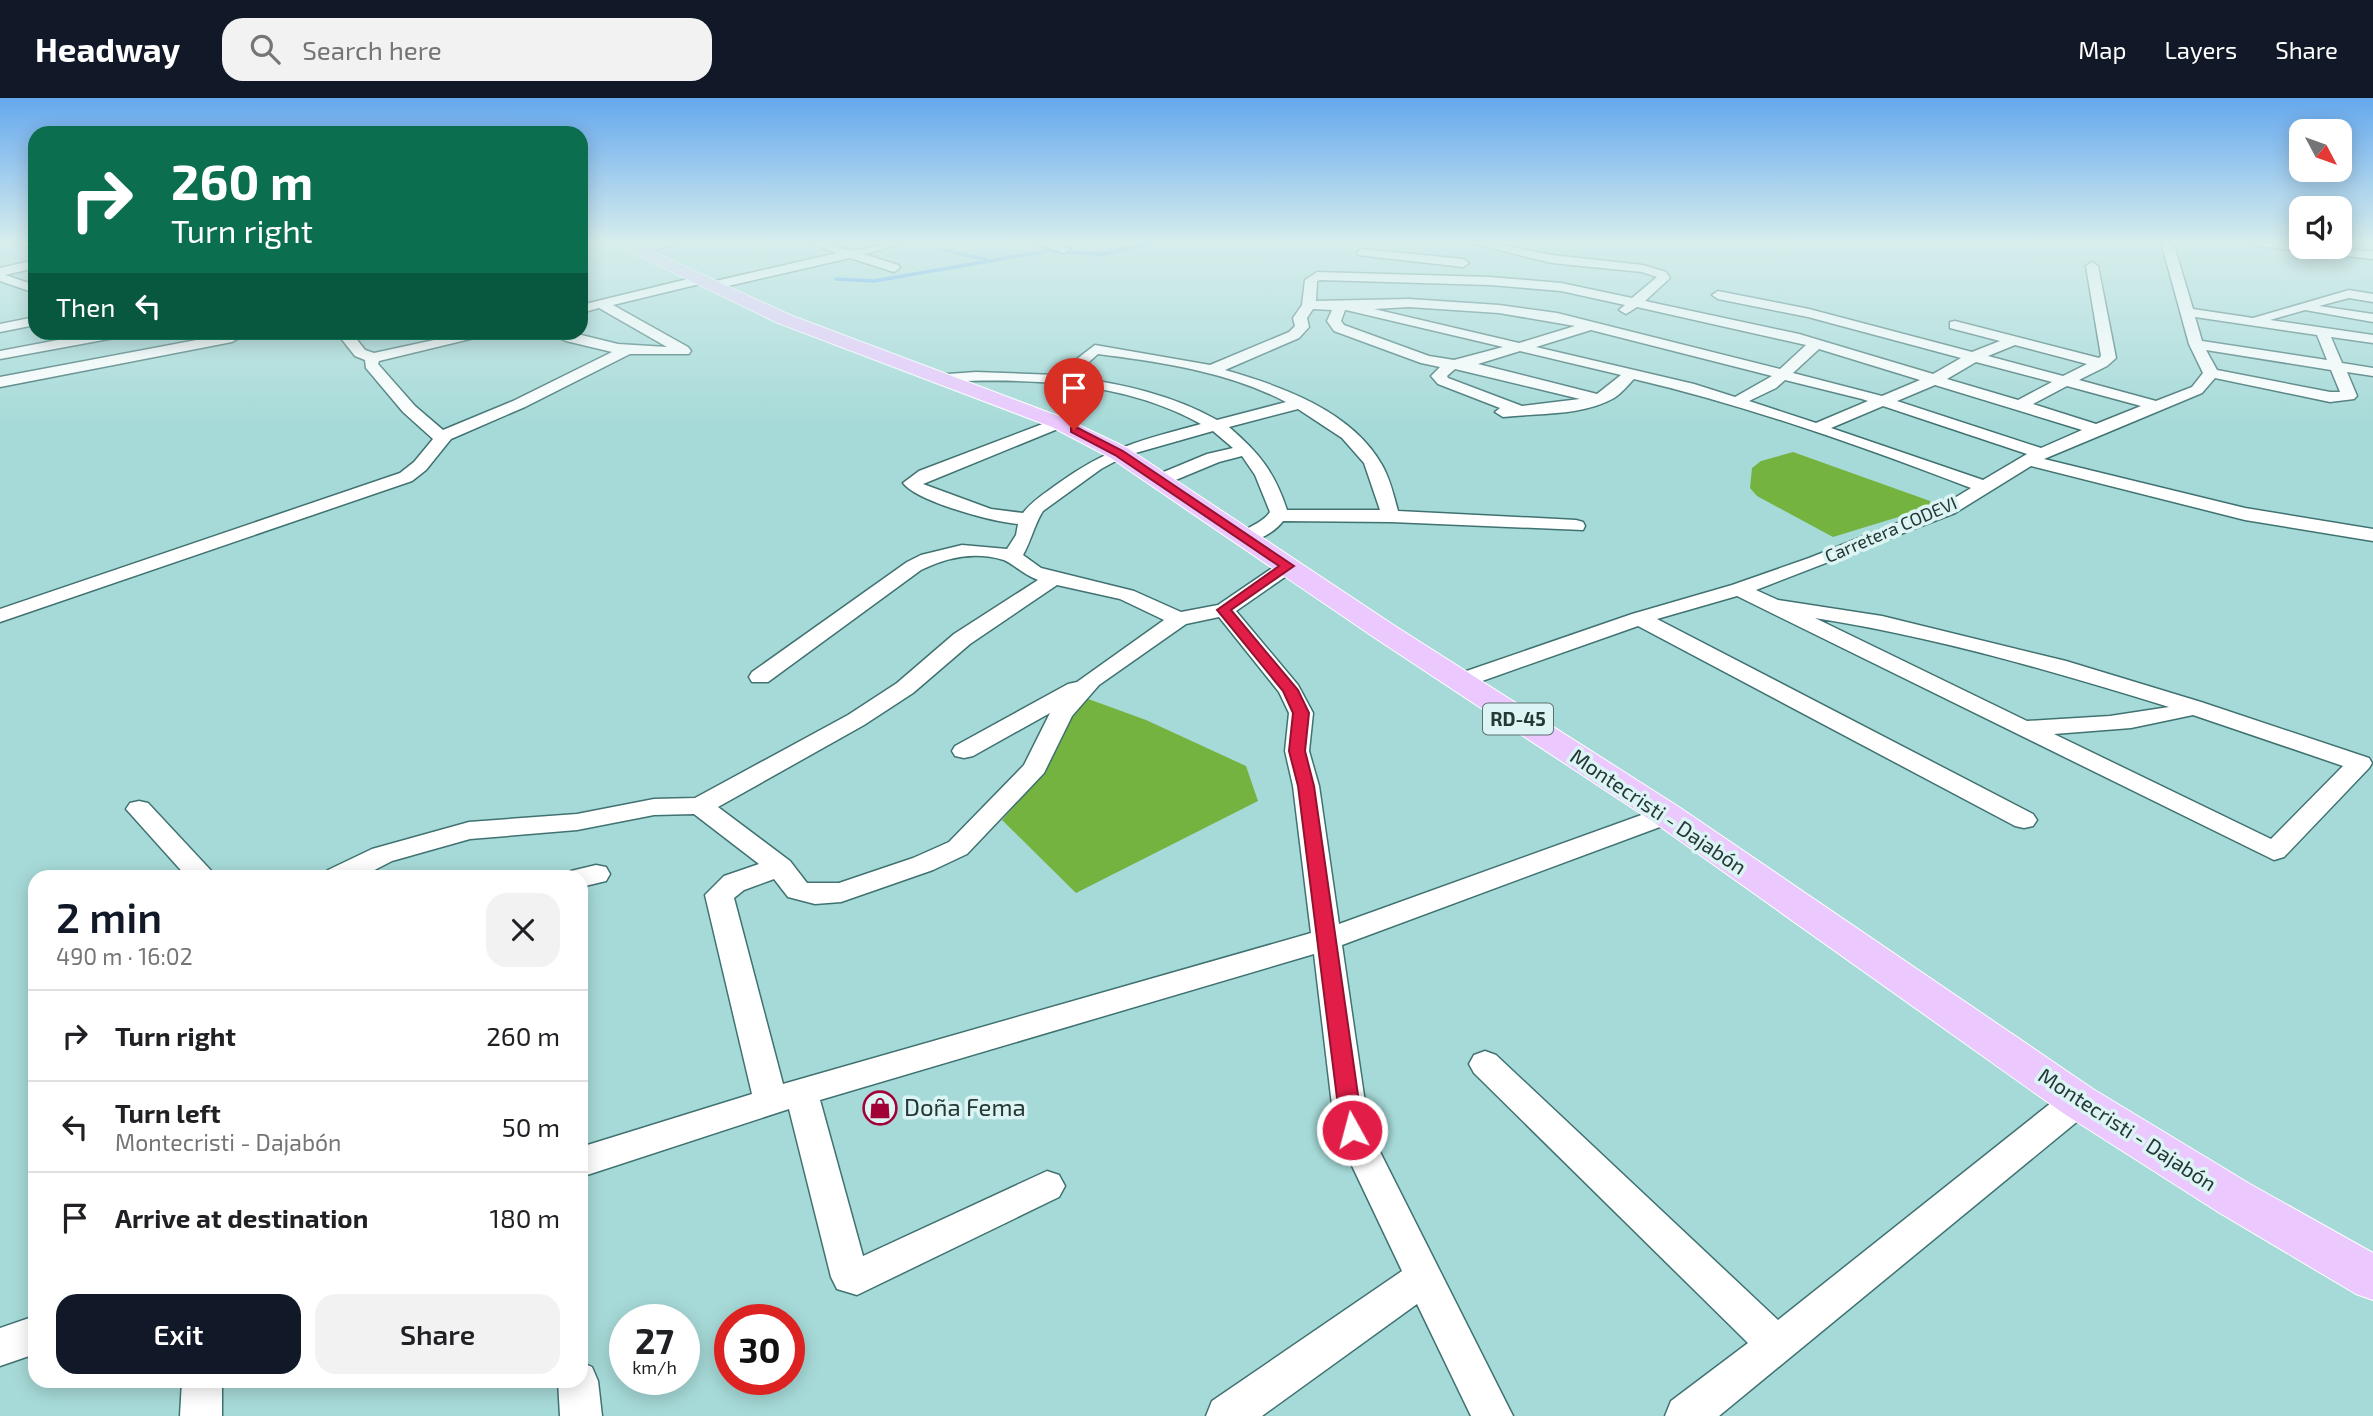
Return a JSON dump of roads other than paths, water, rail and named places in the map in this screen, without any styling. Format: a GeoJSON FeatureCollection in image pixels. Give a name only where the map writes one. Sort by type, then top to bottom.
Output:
{"type":"FeatureCollection","features":[{"type":"Feature","properties":{"kind":"main road","name":"Montecristi - Dajabón"},"geometry":{"type":"LineString","coordinates":[[745,304],[1059,423],[1119,453],[1460,681],[1667,815],[2078,1101],[2234,1198],[2373,1279]]}},
{"type":"Feature","properties":{"kind":"street"},"geometry":{"type":"LineString","coordinates":[[574,340],[586,345],[625,351],[687,352],[601,304]]}},
{"type":"Feature","properties":{"kind":"street"},"geometry":{"type":"LineString","coordinates":[[588,307],[605,304]]}},
{"type":"Feature","properties":{"kind":"street"},"geometry":{"type":"LineString","coordinates":[[1212,370],[1294,335],[1302,327],[1300,318],[1309,305],[1398,304]]}},
{"type":"Feature","properties":{"kind":"street"},"geometry":{"type":"LineString","coordinates":[[1417,304],[1541,314],[1883,401],[2035,457],[2245,514],[2373,535]]}},
{"type":"Feature","properties":{"kind":"street"},"geometry":{"type":"LineString","coordinates":[[1519,410],[1443,381],[1438,376],[1451,365],[1470,362],[1589,326],[1637,304],[1711,317],[1817,343],[2097,429]]}},
{"type":"Feature","properties":{"kind":"street"},"geometry":{"type":"LineString","coordinates":[[1679,348],[1711,317],[1715,304]]}},
{"type":"Feature","properties":{"kind":"street"},"geometry":{"type":"LineString","coordinates":[[1772,304],[2155,405]]}},
{"type":"Feature","properties":{"kind":"street"},"geometry":{"type":"LineString","coordinates":[[2020,405],[2109,358],[2099,304]]}},
{"type":"Feature","properties":{"kind":"street"},"geometry":{"type":"LineString","coordinates":[[2185,304],[2196,344],[2211,373],[2330,397],[2349,396],[2334,366],[2322,331]]}},
{"type":"Feature","properties":{"kind":"street"},"geometry":{"type":"LineString","coordinates":[[2252,321],[2314,304]]}},
{"type":"Feature","properties":{"kind":"street"},"geometry":{"type":"LineString","coordinates":[[1343,306],[1632,373],[1736,402],[1902,456],[1985,487]]}},
{"type":"Feature","properties":{"kind":"street"},"geometry":{"type":"LineString","coordinates":[[1343,306],[1334,321],[1339,328],[1426,360],[1476,368],[1595,398]]}},
{"type":"Feature","properties":{"kind":"street"},"geometry":{"type":"LineString","coordinates":[[2299,307],[2373,318]]}},
{"type":"Feature","properties":{"kind":"street"},"geometry":{"type":"LineString","coordinates":[[623,315],[648,309]]}},
{"type":"Feature","properties":{"kind":"street"},"geometry":{"type":"LineString","coordinates":[[0,317],[28,312]]}},
{"type":"Feature","properties":{"kind":"street"},"geometry":{"type":"LineString","coordinates":[[2187,312],[2373,339]]}},
{"type":"Feature","properties":{"kind":"street"},"geometry":{"type":"LineString","coordinates":[[0,328],[28,322]]}},
{"type":"Feature","properties":{"kind":"street"},"geometry":{"type":"LineString","coordinates":[[1955,325],[2102,363]]}},
{"type":"Feature","properties":{"kind":"street"},"geometry":{"type":"LineString","coordinates":[[0,355],[52,340]]}},
{"type":"Feature","properties":{"kind":"street"},"geometry":{"type":"LineString","coordinates":[[0,382],[221,340]]}},
{"type":"Feature","properties":{"kind":"street"},"geometry":{"type":"LineString","coordinates":[[350,340],[360,353],[373,358],[455,340]]}},
{"type":"Feature","properties":{"kind":"street"},"geometry":{"type":"LineString","coordinates":[[1817,428],[1936,379],[1975,356],[2015,340]]}},
{"type":"Feature","properties":{"kind":"street"},"geometry":{"type":"LineString","coordinates":[[1736,402],[1771,385],[1817,343]]}},
{"type":"Feature","properties":{"kind":"street"},"geometry":{"type":"LineString","coordinates":[[2196,344],[2373,372]]}},
{"type":"Feature","properties":{"kind":"street"},"geometry":{"type":"LineString","coordinates":[[1060,379],[1095,349],[1132,353],[1233,375],[1301,403],[1346,435],[1371,462],[1391,516]]}},
{"type":"Feature","properties":{"kind":"street"},"geometry":{"type":"LineString","coordinates":[[0,615],[406,477],[420,466],[443,439],[625,351]]}},
{"type":"Feature","properties":{"kind":"street"},"geometry":{"type":"LineString","coordinates":[[373,358],[371,365],[409,410],[443,439]]}},
{"type":"Feature","properties":{"kind":"street"},"geometry":{"type":"LineString","coordinates":[[1484,414],[1595,398],[1608,394],[1632,373]]}},
{"type":"Feature","properties":{"kind":"street","name":"Carretera CODEVI"},"geometry":{"type":"LineString","coordinates":[[1460,681],[1639,618],[1739,589],[1816,562],[1949,509],[2035,457],[2155,405],[2197,390],[2211,373]]}},
{"type":"Feature","properties":{"kind":"street"},"geometry":{"type":"LineString","coordinates":[[939,378],[1014,374],[1060,379],[1129,392],[1166,403],[1216,424],[1245,450],[1269,481],[1279,512],[1271,524],[1246,537]]}},
{"type":"Feature","properties":{"kind":"street"},"geometry":{"type":"LineString","coordinates":[[1013,556],[1024,536],[1028,519],[1046,500],[1095,465],[1119,453],[1174,434],[1239,421],[1301,403]]}},
{"type":"Feature","properties":{"kind":"street"},"geometry":{"type":"LineString","coordinates":[[1028,519],[1013,519],[977,510],[918,488],[912,483],[925,475],[1059,423]]}},
{"type":"Feature","properties":{"kind":"street"},"geometry":{"type":"LineString","coordinates":[[1160,480],[1213,458],[1245,450]]}},
{"type":"Feature","properties":{"kind":"street"},"geometry":{"type":"LineString","coordinates":[[1277,515],[1391,516],[1576,526]]}},
{"type":"Feature","properties":{"kind":"street"},"geometry":{"type":"LineString","coordinates":[[760,677],[914,566],[949,550],[967,549],[1013,556],[1018,564],[1054,578],[1080,586],[1113,590],[1179,619]]}},
{"type":"Feature","properties":{"kind":"street"},"geometry":{"type":"LineString","coordinates":[[964,751],[1091,680],[1179,619],[1224,610],[1287,566]]}},
{"type":"Feature","properties":{"kind":"street"},"geometry":{"type":"LineString","coordinates":[[352,870],[382,855],[469,831],[577,822],[654,807],[700,806],[856,720],[905,688],[962,639],[1054,578]]}},
{"type":"Feature","properties":{"kind":"street"},"geometry":{"type":"LineString","coordinates":[[1739,589],[1770,605],[2024,729],[2274,850],[2366,763],[2058,666],[1882,622],[1770,605]]}},
{"type":"Feature","properties":{"kind":"street"},"geometry":{"type":"LineString","coordinates":[[1224,610],[1290,690],[1301,713],[1297,751],[1306,786],[1352,1130],[1492,1416]]}},
{"type":"Feature","properties":{"kind":"street"},"geometry":{"type":"LineString","coordinates":[[1639,618],[2024,820]]}},
{"type":"Feature","properties":{"kind":"street"},"geometry":{"type":"LineString","coordinates":[[700,806],[780,867],[799,890],[815,894],[841,892],[923,864],[958,848],[1035,768],[1061,714],[1091,680]]}},
{"type":"Feature","properties":{"kind":"street"},"geometry":{"type":"LineString","coordinates":[[2024,729],[2127,723],[2166,717],[2193,707]]}},
{"type":"Feature","properties":{"kind":"street"},"geometry":{"type":"LineString","coordinates":[[139,809],[196,870]]}},
{"type":"Feature","properties":{"kind":"street"},"geometry":{"type":"LineString","coordinates":[[588,1160],[786,1097],[1328,939],[1667,815]]}},
{"type":"Feature","properties":{"kind":"street"},"geometry":{"type":"LineString","coordinates":[[780,867],[734,883],[719,895],[786,1097],[850,1277],[857,1278],[1047,1186]]}},
{"type":"Feature","properties":{"kind":"street"},"geometry":{"type":"LineString","coordinates":[[1486,1064],[1777,1345]]}},
{"type":"Feature","properties":{"kind":"street"},"geometry":{"type":"LineString","coordinates":[[1686,1416],[2078,1101]]}},
{"type":"Feature","properties":{"kind":"street"},"geometry":{"type":"LineString","coordinates":[[1227,1416],[1423,1278]]}},
{"type":"Feature","properties":{"kind":"street"},"geometry":{"type":"LineString","coordinates":[[0,1347],[28,1337]]}},
{"type":"Feature","properties":{"kind":"street"},"geometry":{"type":"LineString","coordinates":[[201,1416],[202,1388]]}},
{"type":"Feature","properties":{"kind":"street"},"geometry":{"type":"LineString","coordinates":[[579,1388],[581,1416]]}},
{"type":"Feature","properties":{"kind":"place","name":"Doña Fema"},"geometry":{"type":"Point","coordinates":[880,1108]}}]}
